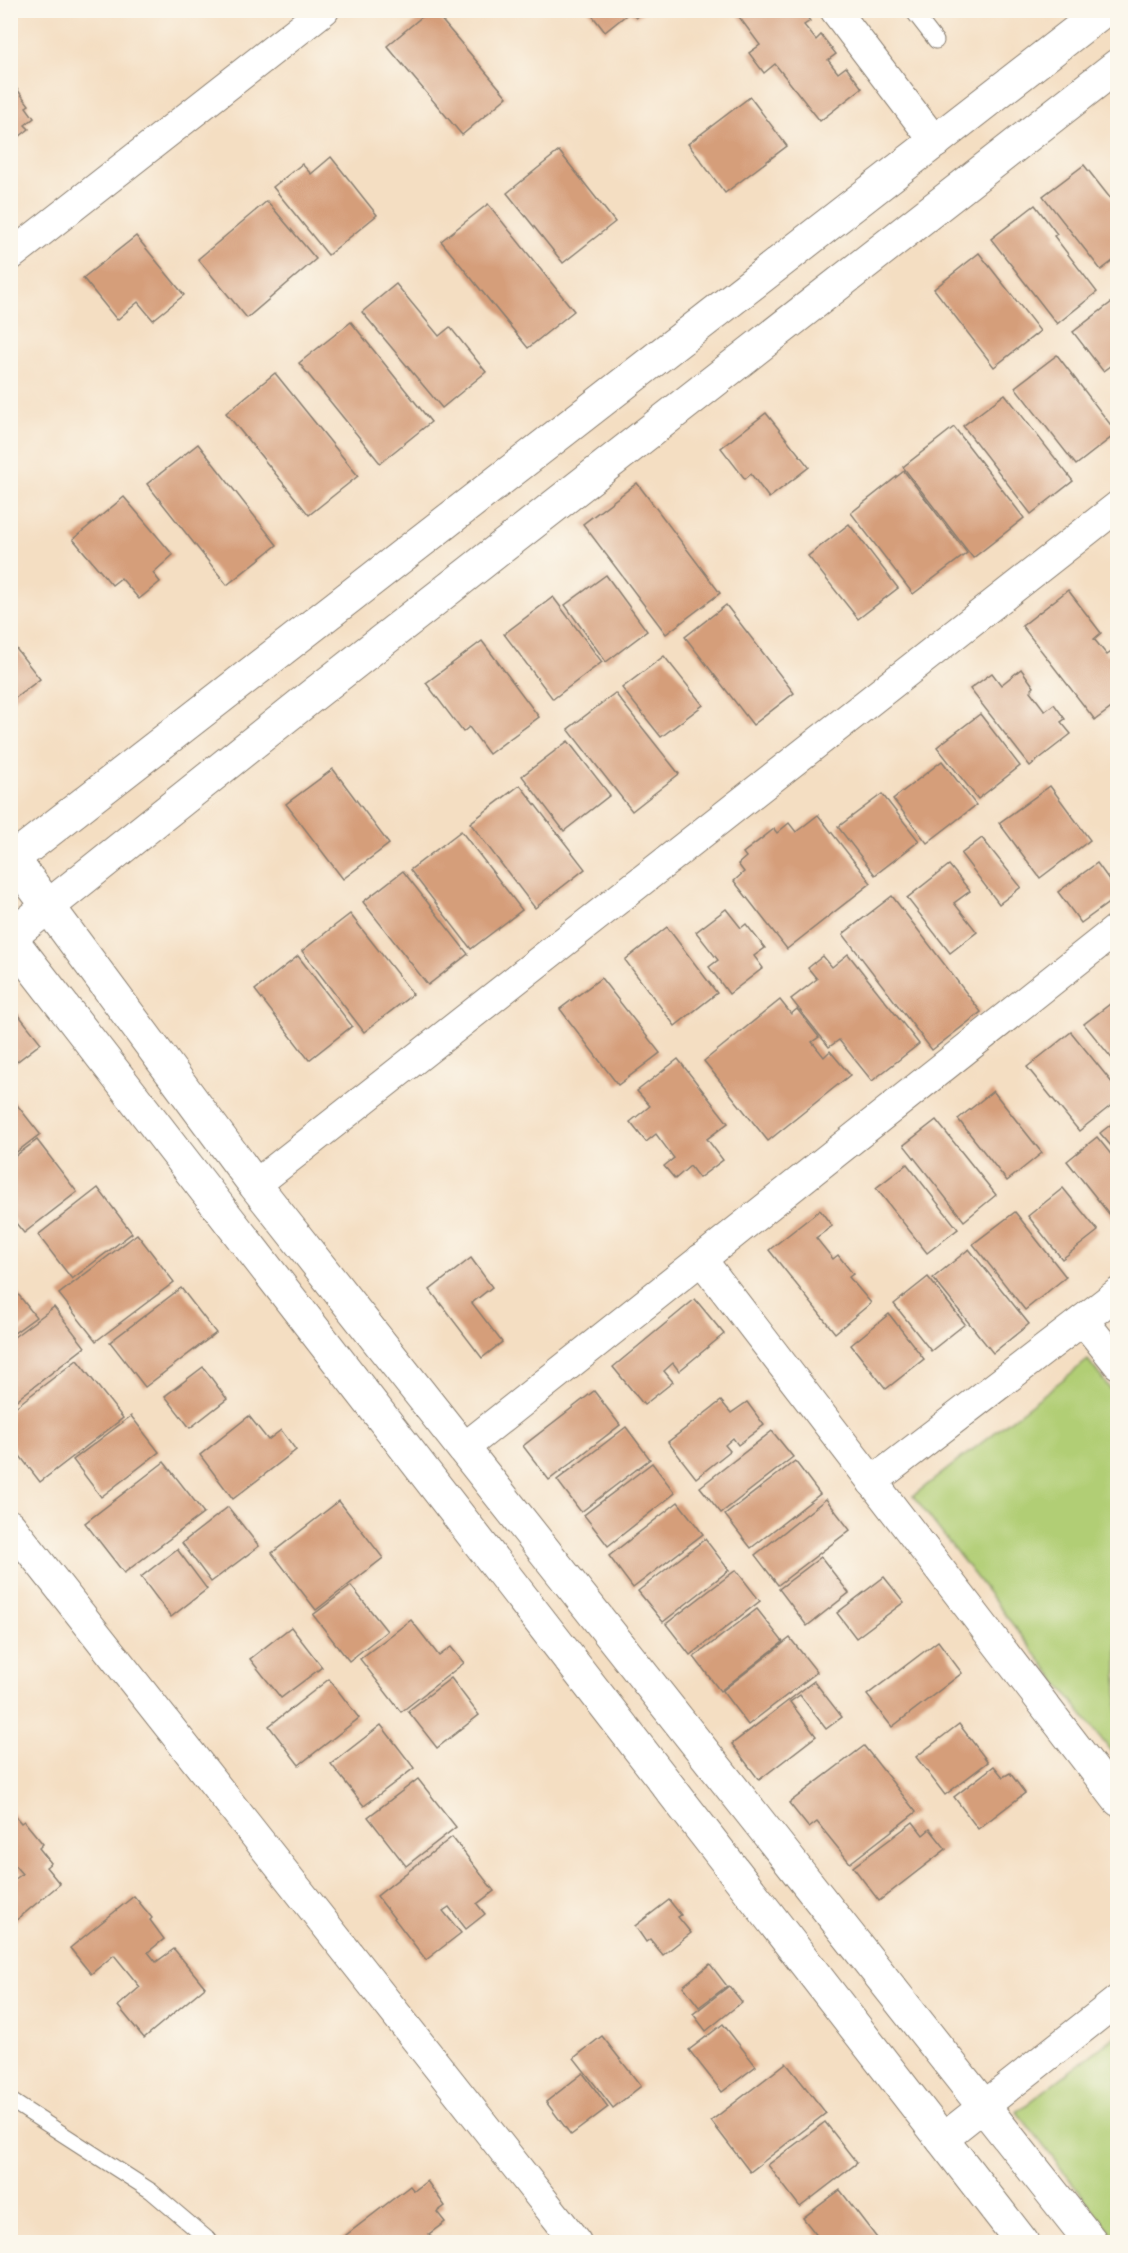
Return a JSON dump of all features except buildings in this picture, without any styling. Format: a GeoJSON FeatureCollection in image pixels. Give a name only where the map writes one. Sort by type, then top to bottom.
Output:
{"type":"FeatureCollection","features":[{"type":"Feature","properties":{"kind":"street"},"geometry":{"type":"LineString","coordinates":[[10,256],[324,10]]}},
{"type":"Feature","properties":{"kind":"street"},"geometry":{"type":"LineString","coordinates":[[835,10],[936,143]]}},
{"type":"Feature","properties":{"kind":"street"},"geometry":{"type":"LineString","coordinates":[[1090,2242],[255,1185],[50,907],[12,860],[936,143],[1091,14]]}},
{"type":"Feature","properties":{"kind":"street"},"geometry":{"type":"LineString","coordinates":[[1022,2242],[10,938],[313,695],[1118,65]]}},
{"type":"Feature","properties":{"kind":"street"},"geometry":{"type":"LineString","coordinates":[[255,1185],[1118,506]]}},
{"type":"Feature","properties":{"kind":"street"},"geometry":{"type":"LineString","coordinates":[[464,1448],[1118,928]]}},
{"type":"Feature","properties":{"kind":"street"},"geometry":{"type":"LineString","coordinates":[[701,1260],[1118,1801]]}},
{"type":"Feature","properties":{"kind":"street"},"geometry":{"type":"LineString","coordinates":[[872,1482],[1118,1293]]}},
{"type":"Feature","properties":{"kind":"street"},"geometry":{"type":"LineString","coordinates":[[1083,1320],[1118,1364]]}},
{"type":"Feature","properties":{"kind":"street"},"geometry":{"type":"LineString","coordinates":[[10,1525],[576,2242]]}},
{"type":"Feature","properties":{"kind":"street"},"geometry":{"type":"LineString","coordinates":[[941,2140],[1118,2000]]}},
{"type":"Feature","properties":{"kind":"lane"},"geometry":{"type":"LineString","coordinates":[[912,10],[936,41]]}},
{"type":"Feature","properties":{"kind":"lane"},"geometry":{"type":"LineString","coordinates":[[10,2100],[151,2191],[211,2242]]}},
{"type":"Feature","properties":{"kind":"green space"},"geometry":{"type":"Polygon","coordinates":[[[1088,1360],[1117,1398],[1117,1759],[913,1496],[1088,1360]]]}},
{"type":"Feature","properties":{"kind":"green space"},"geometry":{"type":"Polygon","coordinates":[[[1117,2035],[1117,2240],[1017,2112],[1117,2035]]]}}]}
